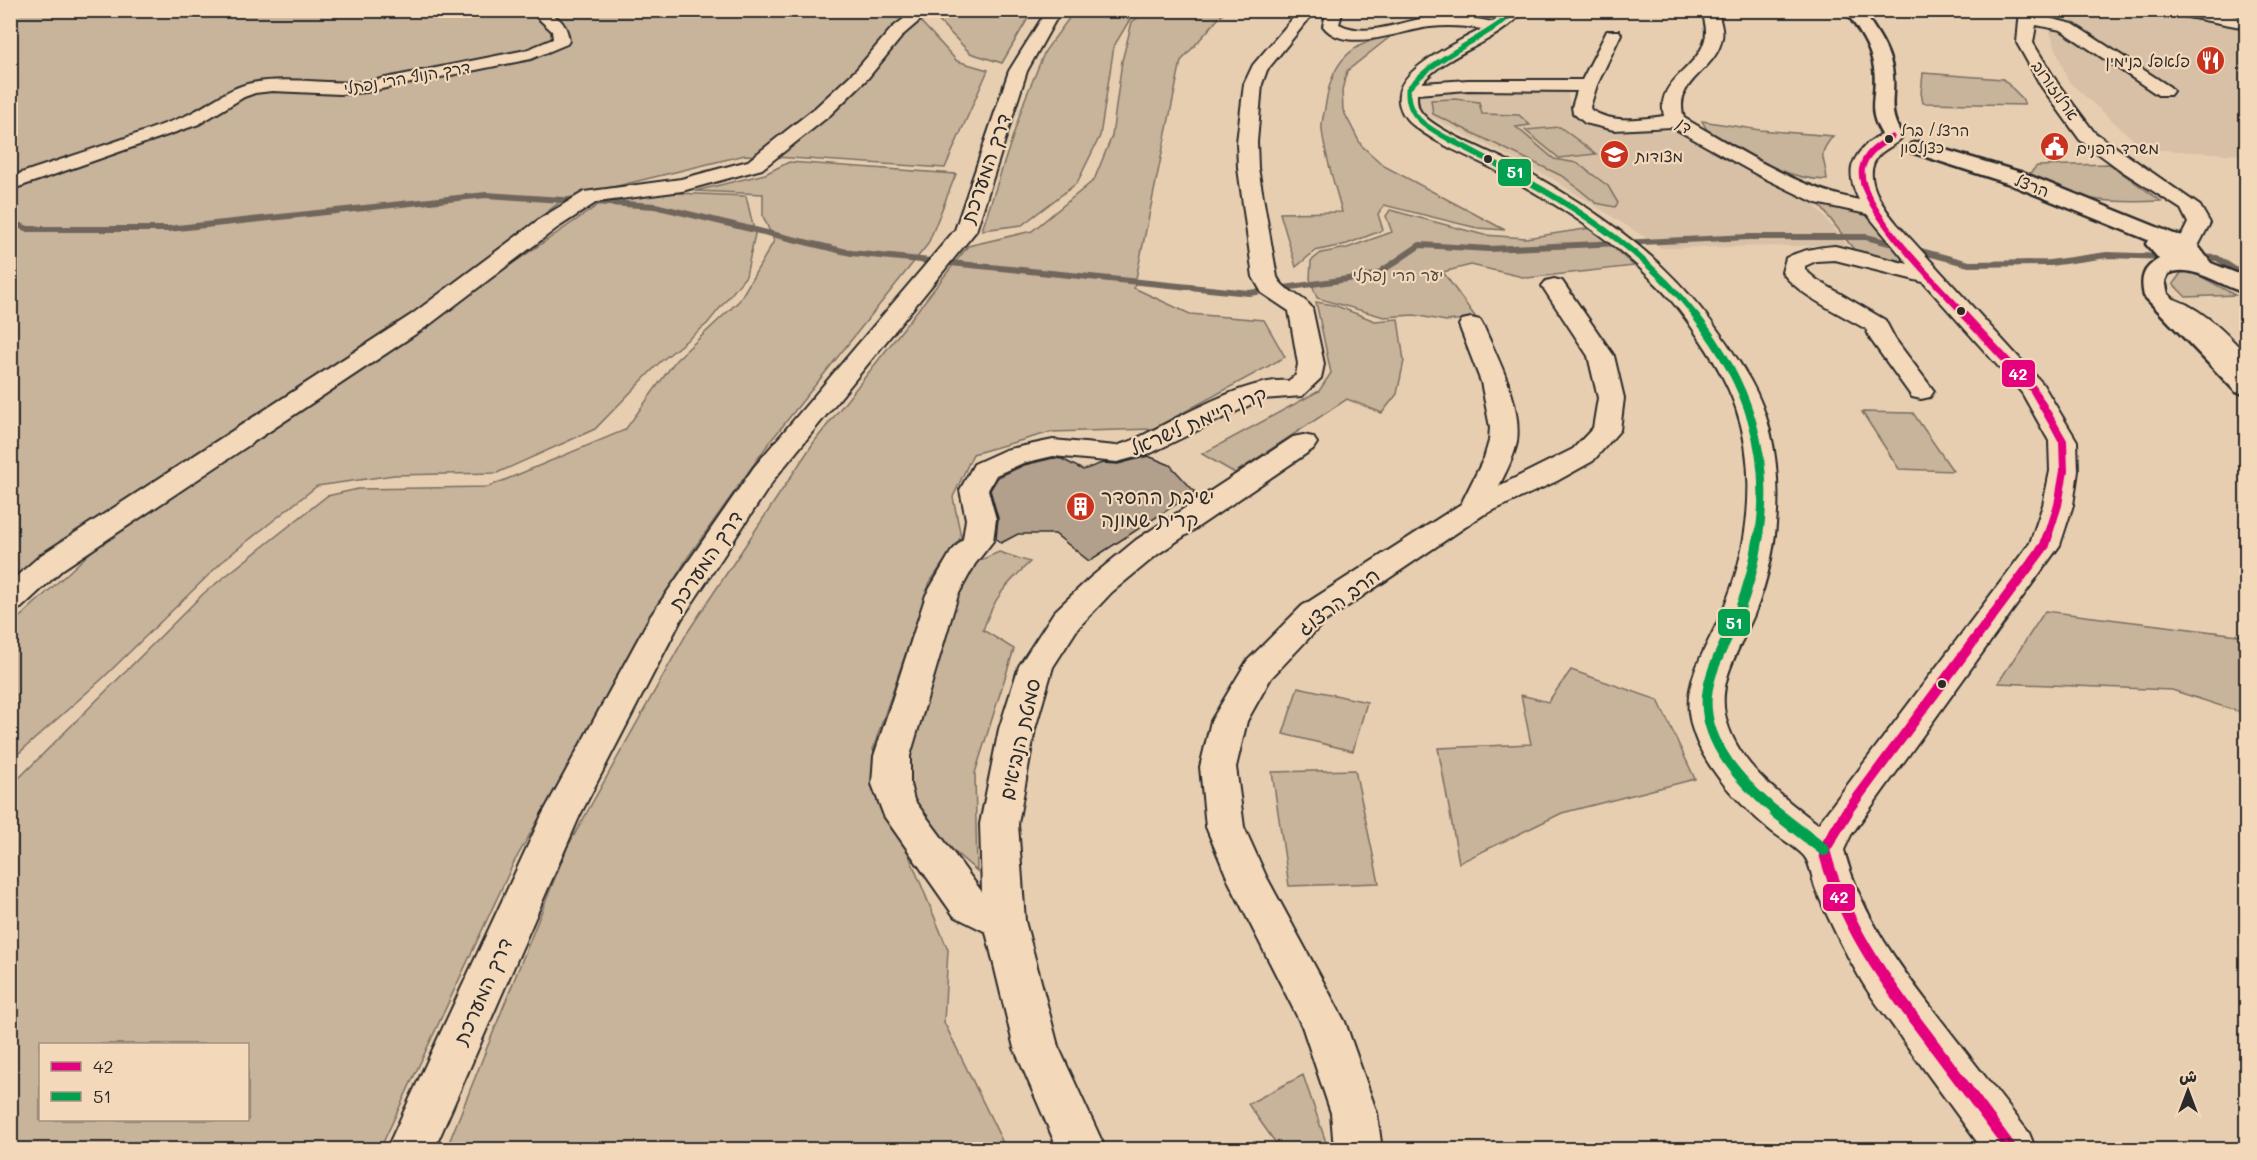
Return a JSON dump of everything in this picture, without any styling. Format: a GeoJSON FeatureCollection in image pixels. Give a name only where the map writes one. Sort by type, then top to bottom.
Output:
{"type":"FeatureCollection","features":[{"type":"Feature","properties":{"kind":"street","name":"דרך הנוף הרי נפתלי"},"geometry":{"type":"LineString","coordinates":[[10,184],[192,120],[238,93],[253,88],[272,86],[340,89],[366,87],[531,54],[561,41],[560,29],[536,10]]}},
{"type":"Feature","properties":{"kind":"street"},"geometry":{"type":"LineString","coordinates":[[10,600],[52,562],[420,320],[549,223],[591,196],[682,185],[755,165],[822,112],[862,74],[898,31],[925,10]]}},
{"type":"Feature","properties":{"kind":"street","name":"דרך המערכת"},"geometry":{"type":"LineString","coordinates":[[410,1149],[561,815],[666,617],[764,473],[965,231],[1018,71],[1049,17],[1056,10]]}},
{"type":"Feature","properties":{"kind":"street","name":"קרן קיימת לישראל"},"geometry":{"type":"LineString","coordinates":[[1004,921],[968,904],[897,805],[891,784],[892,756],[942,595],[962,559],[978,541],[981,519],[974,490],[984,470],[1015,456],[1053,448],[1117,454],[1141,447],[1255,392],[1277,388],[1293,390],[1308,378],[1311,364],[1300,308],[1270,288],[1265,278],[1248,168],[1247,142],[1253,84],[1259,69],[1309,10]]}},
{"type":"Feature","properties":{"kind":"street"},"geometry":{"type":"LineString","coordinates":[[1335,10],[1331,26],[1336,30],[1356,34],[1382,32],[1430,22],[1461,22],[1494,27]]}},
{"type":"Feature","properties":{"kind":"street"},"geometry":{"type":"LineString","coordinates":[[1517,10],[1494,27],[1422,71],[1408,89],[1409,107],[1422,123],[1525,178],[1633,250],[1684,298],[1716,343],[1749,406],[1759,442],[1763,481],[1756,558],[1743,600],[1709,681],[1707,710],[1710,728],[1723,752],[1754,792],[1784,820],[1824,850],[1832,881],[1849,920],[1878,971],[2012,1149]]}},
{"type":"Feature","properties":{"kind":"street","name":"דן"},"geometry":{"type":"LineString","coordinates":[[1710,10],[1713,42],[1700,63],[1672,93],[1670,110],[1676,121],[1765,171],[1805,190],[1831,197],[1846,196],[1855,192],[1868,198]]}},
{"type":"Feature","properties":{"kind":"street","name":"הרצל"},"geometry":{"type":"LineString","coordinates":[[1853,10],[1872,36],[1878,51],[1883,68],[1883,106],[1908,140],[2181,244]]}},
{"type":"Feature","properties":{"kind":"street"},"geometry":{"type":"LineString","coordinates":[[2176,10],[2247,21]]}},
{"type":"Feature","properties":{"kind":"street"},"geometry":{"type":"LineString","coordinates":[[2199,10],[2247,21]]}},
{"type":"Feature","properties":{"kind":"street","name":"ארלוזורוב"},"geometry":{"type":"LineString","coordinates":[[2164,91],[2067,27],[2028,15],[2025,43],[2050,86],[2087,136],[2129,167],[2188,205],[2181,244]]}},
{"type":"Feature","properties":{"kind":"street"},"geometry":{"type":"LineString","coordinates":[[1613,34],[1588,85],[1581,107],[1582,113],[1590,119],[1626,125],[1676,121]]}},
{"type":"Feature","properties":{"kind":"street"},"geometry":{"type":"LineString","coordinates":[[1408,89],[1468,85],[1557,87],[1588,85]]}},
{"type":"Feature","properties":{"kind":"street"},"geometry":{"type":"LineString","coordinates":[[1824,850],[1837,825],[2045,545],[2062,482],[2063,441],[2033,389],[1889,230],[1868,198],[1860,173],[1864,160],[1908,140]]}},
{"type":"Feature","properties":{"kind":"street","name":"הרצל"},"geometry":{"type":"LineString","coordinates":[[2083,206],[2132,226],[2167,231],[2181,244],[2247,286]]}},
{"type":"Feature","properties":{"kind":"street"},"geometry":{"type":"LineString","coordinates":[[2181,244],[2157,270],[2153,281],[2156,296],[2247,386]]}},
{"type":"Feature","properties":{"kind":"street"},"geometry":{"type":"LineString","coordinates":[[1921,392],[1883,340],[1876,325],[1809,285],[1793,272],[1794,263],[1802,258],[1820,253],[1834,253],[1931,277]]}},
{"type":"Feature","properties":{"kind":"street","name":"הרב הרצוג"},"geometry":{"type":"LineString","coordinates":[[1358,1149],[1354,1113],[1323,1022],[1249,882],[1225,826],[1218,767],[1229,721],[1259,670],[1313,614],[1473,509],[1547,475],[1583,455],[1606,430],[1611,398],[1601,356],[1554,286]]}},
{"type":"Feature","properties":{"kind":"street"},"geometry":{"type":"LineString","coordinates":[[2164,303],[2185,312],[2200,323],[2247,368]]}},
{"type":"Feature","properties":{"kind":"street"},"geometry":{"type":"LineString","coordinates":[[1471,325],[1502,413],[1503,441],[1473,509]]}},
{"type":"Feature","properties":{"kind":"street","name":"סמטת הנביאים"},"geometry":{"type":"LineString","coordinates":[[1082,1149],[1036,1048],[1004,921],[999,824],[1017,729],[1036,666],[1066,620],[1101,585],[1147,547],[1303,443]]}},
{"type":"Feature","properties":{"kind":"shaded area"},"geometry":{"type":"Polygon","coordinates":[[[2042,11],[2171,11],[2246,24],[2246,155],[2144,149],[2068,81],[2042,11]]]}},
{"type":"Feature","properties":{"kind":"shaded area","name":"מצודות"},"geometry":{"type":"Polygon","coordinates":[[[1469,89],[1567,91],[1572,114],[1583,121],[1609,128],[1684,132],[1809,198],[1847,245],[1662,248],[1551,178],[1425,114],[1416,93],[1469,89]]]}},
{"type":"Feature","properties":{"kind":"green space"},"geometry":{"type":"Polygon","coordinates":[[[945,10],[1035,11],[1027,20],[1002,63],[970,53],[935,17],[945,10]]]}},
{"type":"Feature","properties":{"kind":"green space"},"geometry":{"type":"Polygon","coordinates":[[[1075,10],[1135,11],[1114,46],[1100,136],[1077,183],[1022,225],[982,230],[1025,99],[1045,51],[1075,10]]]}},
{"type":"Feature","properties":{"kind":"green space"},"geometry":{"type":"Polygon","coordinates":[[[11,11],[911,11],[957,61],[988,70],[945,168],[745,155],[564,199],[381,340],[11,587],[11,11]]]}},
{"type":"Feature","properties":{"kind":"green space"},"geometry":{"type":"Polygon","coordinates":[[[1146,11],[1225,11],[1181,61],[1134,288],[1190,314],[1264,320],[1285,357],[1153,429],[1051,432],[973,454],[953,497],[961,537],[930,582],[873,749],[899,831],[948,950],[944,1022],[1006,1149],[446,1150],[567,848],[687,633],[814,442],[968,246],[1032,231],[1094,180],[1112,136],[1122,61],[1132,22],[1146,11]]]}},
{"type":"Feature","properties":{"kind":"green space"},"geometry":{"type":"Polygon","coordinates":[[[1391,36],[1347,71],[1342,90],[1343,110],[1361,145],[1384,166],[1505,230],[1477,228],[1384,205],[1378,214],[1383,230],[1347,244],[1315,251],[1296,267],[1280,213],[1342,212],[1322,130],[1333,76],[1346,56],[1354,49],[1365,43],[1391,36]]]}},
{"type":"Feature","properties":{"kind":"green space"},"geometry":{"type":"Polygon","coordinates":[[[1923,73],[2003,79],[2022,98],[2025,105],[1923,103],[1921,93],[1923,73]]]}},
{"type":"Feature","properties":{"kind":"green space"},"geometry":{"type":"Polygon","coordinates":[[[1455,99],[1479,102],[1482,114],[1519,115],[1530,125],[1516,127],[1554,159],[1577,163],[1608,186],[1618,203],[1615,207],[1596,203],[1564,177],[1433,114],[1431,100],[1455,99]]]}},
{"type":"Feature","properties":{"kind":"green space"},"geometry":{"type":"Polygon","coordinates":[[[1702,121],[1760,130],[1833,136],[1823,154],[1827,180],[1795,175],[1764,163],[1707,130],[1702,121]]]}},
{"type":"Feature","properties":{"kind":"green space"},"geometry":{"type":"Polygon","coordinates":[[[1560,127],[1596,154],[1559,158],[1525,130],[1560,127]]]}},
{"type":"Feature","properties":{"kind":"green space"},"geometry":{"type":"Polygon","coordinates":[[[789,162],[956,174],[928,244],[769,443],[686,560],[513,864],[380,1149],[11,1150],[11,786],[204,593],[327,496],[358,489],[488,487],[625,430],[676,360],[739,301],[774,241],[763,216],[763,194],[695,191],[765,174],[789,162]]]}},
{"type":"Feature","properties":{"kind":"green space"},"geometry":{"type":"Polygon","coordinates":[[[2109,164],[2161,201],[2110,201],[2076,196],[2044,183],[2030,173],[2037,166],[2109,164]]]}},
{"type":"Feature","properties":{"kind":"green space"},"geometry":{"type":"Polygon","coordinates":[[[652,192],[746,196],[755,234],[746,276],[707,324],[660,362],[595,429],[497,473],[394,475],[317,486],[226,558],[102,679],[11,760],[11,625],[93,550],[604,201],[652,192]]]}},
{"type":"Feature","properties":{"kind":"green space"},"geometry":{"type":"Polygon","coordinates":[[[1815,199],[1851,206],[1867,214],[1912,266],[1855,251],[1815,199]]]}},
{"type":"Feature","properties":{"kind":"green space","name":"יער הרי נפתלי"},"geometry":{"type":"Polygon","coordinates":[[[1390,210],[1484,235],[1526,238],[1591,228],[1634,266],[1527,278],[1471,265],[1443,272],[1476,318],[1446,321],[1414,315],[1384,317],[1317,298],[1310,279],[1311,261],[1321,253],[1347,248],[1392,232],[1386,216],[1390,210]]]}},
{"type":"Feature","properties":{"kind":"green space"},"geometry":{"type":"Polygon","coordinates":[[[2191,271],[2235,295],[2186,297],[2173,284],[2181,273],[2191,271]]]}},
{"type":"Feature","properties":{"kind":"green space"},"geometry":{"type":"Polygon","coordinates":[[[1316,302],[1334,305],[1375,321],[1398,319],[1404,361],[1397,394],[1382,413],[1347,399],[1235,473],[1202,454],[1319,391],[1331,373],[1316,302]]]}},
{"type":"Feature","properties":{"kind":"green space"},"geometry":{"type":"Polygon","coordinates":[[[1862,412],[1913,413],[1953,471],[1899,469],[1862,412]]]}},
{"type":"Feature","properties":{"kind":"green space"},"geometry":{"type":"Polygon","coordinates":[[[999,552],[1030,562],[1001,593],[983,630],[1014,649],[975,773],[977,871],[929,830],[902,786],[953,588],[976,562],[999,552]]]}},
{"type":"Feature","properties":{"kind":"green space"},"geometry":{"type":"Polygon","coordinates":[[[2045,611],[2246,636],[2246,714],[2172,690],[1998,683],[2045,611]]]}},
{"type":"Feature","properties":{"kind":"green space"},"geometry":{"type":"Polygon","coordinates":[[[1571,670],[1658,700],[1695,779],[1562,813],[1459,863],[1438,748],[1531,744],[1521,695],[1548,702],[1571,670]]]}},
{"type":"Feature","properties":{"kind":"green space"},"geometry":{"type":"Polygon","coordinates":[[[1298,687],[1367,702],[1353,751],[1283,734],[1298,687]]]}},
{"type":"Feature","properties":{"kind":"green space"},"geometry":{"type":"Polygon","coordinates":[[[1355,770],[1379,883],[1289,886],[1272,772],[1355,770]]]}},
{"type":"Feature","properties":{"kind":"green space"},"geometry":{"type":"Polygon","coordinates":[[[1303,1075],[1327,1145],[1326,1149],[1280,1149],[1248,1104],[1303,1075]]]}},
{"type":"Feature","properties":{"kind":"building","name":"ישיבת ההסדר קרית שמונה"},"geometry":{"type":"Polygon","coordinates":[[[1148,456],[1170,465],[1195,492],[1089,561],[1055,534],[1018,534],[1001,543],[996,539],[998,518],[990,490],[998,477],[1024,465],[1053,458],[1062,459],[1083,470],[1102,463],[1118,464],[1148,456]]]}},
{"type":"Feature","properties":{"kind":"waterway"},"geometry":{"type":"LineString","coordinates":[[10,222],[28,229],[168,229],[486,195],[655,206],[851,253],[1249,293],[1376,275],[1420,245],[1489,249],[1749,237],[1866,237],[1901,246]]}},
{"type":"Feature","properties":{"kind":"waterway"},"geometry":{"type":"LineString","coordinates":[[1913,249],[1969,264],[2050,263],[2107,255],[2168,257]]}},
{"type":"Feature","properties":{"kind":"waterway"},"geometry":{"type":"LineString","coordinates":[[2196,257],[2217,258],[2246,277]]}},
{"type":"Feature","properties":{"kind":"transit line","name":"51"},"geometry":{"type":"LineString","coordinates":[[1517,10],[1504,22],[1445,56],[1419,76],[1408,89],[1409,107],[1415,117],[1431,129],[1534,183],[1598,224],[1628,247],[1682,298],[1705,328],[1735,378],[1748,403],[1756,432],[1762,480],[1760,528],[1744,598],[1710,679],[1707,712],[1711,729],[1720,748],[1744,782],[1775,812],[1824,850]]}},
{"type":"Feature","properties":{"kind":"transit line","name":"42"},"geometry":{"type":"LineString","coordinates":[[1892,137],[1876,146],[1867,156],[1862,168],[1862,179],[1871,204],[1889,229],[2033,389],[2063,441],[2064,471],[2058,505],[2045,545],[1837,825],[1824,850],[1832,881],[1849,920],[1878,971],[2012,1150]]}},
{"type":"Feature","properties":{"kind":"place","name":"פלאפל בנימין"},"geometry":{"type":"Point","coordinates":[2211,60]}},
{"type":"Feature","properties":{"kind":"place","name":"הרצל/ ברל כצנלסון"},"geometry":{"type":"Point","coordinates":[1889,139]}},
{"type":"Feature","properties":{"kind":"place","name":"משרד הפנים"},"geometry":{"type":"Point","coordinates":[2055,147]}},
{"type":"Feature","properties":{"kind":"place","name":"מצודות"},"geometry":{"type":"Point","coordinates":[1614,155]}},
{"type":"Feature","properties":{"kind":"place","name":"ישיבת ההסדר קרית שמונה"},"geometry":{"type":"Point","coordinates":[1080,507]}}]}
